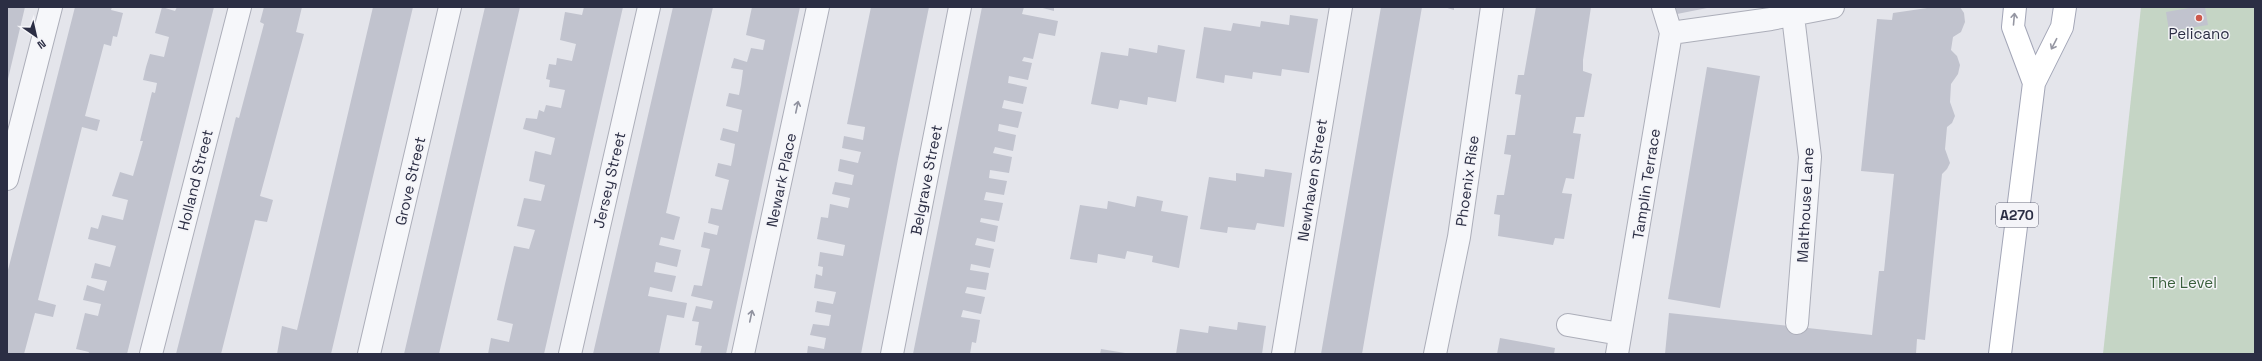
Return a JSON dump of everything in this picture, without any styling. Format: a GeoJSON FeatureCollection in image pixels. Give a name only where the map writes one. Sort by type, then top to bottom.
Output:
{"type":"FeatureCollection","features":[{"type":"Feature","properties":{"kind":"main road","name":"A270"},"geometry":{"type":"LineString","coordinates":[[2015,7],[2013,27],[2034,83]]}},
{"type":"Feature","properties":{"kind":"main road","name":"A270"},"geometry":{"type":"LineString","coordinates":[[2000,354],[2034,83],[2062,27],[2065,7]]}},
{"type":"Feature","properties":{"kind":"street"},"geometry":{"type":"LineString","coordinates":[[7,179],[51,7]]}},
{"type":"Feature","properties":{"kind":"street","name":"Holland Street"},"geometry":{"type":"LineString","coordinates":[[151,354],[240,7]]}},
{"type":"Feature","properties":{"kind":"street","name":"Grove Street"},"geometry":{"type":"LineString","coordinates":[[369,354],[450,7]]}},
{"type":"Feature","properties":{"kind":"street","name":"Jersey Street"},"geometry":{"type":"LineString","coordinates":[[570,354],[649,7]]}},
{"type":"Feature","properties":{"kind":"street","name":"Newark Place"},"geometry":{"type":"LineString","coordinates":[[743,354],[818,7]]}},
{"type":"Feature","properties":{"kind":"street","name":"Belgrave Street"},"geometry":{"type":"LineString","coordinates":[[892,354],[960,7]]}},
{"type":"Feature","properties":{"kind":"street","name":"Newhaven Street"},"geometry":{"type":"LineString","coordinates":[[1283,354],[1341,7]]}},
{"type":"Feature","properties":{"kind":"street","name":"Phoenix Rise"},"geometry":{"type":"LineString","coordinates":[[1435,354],[1459,237],[1492,7]]}},
{"type":"Feature","properties":{"kind":"street"},"geometry":{"type":"LineString","coordinates":[[1663,7],[1671,33],[1770,13],[1793,16],[1833,7]]}},
{"type":"Feature","properties":{"kind":"street","name":"Malthouse Lane"},"geometry":{"type":"LineString","coordinates":[[1793,16],[1810,157],[1797,323]]}},
{"type":"Feature","properties":{"kind":"street","name":"Tamplin Terrace"},"geometry":{"type":"LineString","coordinates":[[1568,325],[1618,344],[1671,33]]}},
{"type":"Feature","properties":{"kind":"green space","name":"The Level"},"geometry":{"type":"Polygon","coordinates":[[[2141,7],[2255,7],[2255,354],[2103,354],[2141,7]]]}},
{"type":"Feature","properties":{"kind":"building"},"geometry":{"type":"Polygon","coordinates":[[[7,7],[25,7],[8,79],[7,79],[7,7]]]}},
{"type":"Feature","properties":{"kind":"building"},"geometry":{"type":"Polygon","coordinates":[[[75,7],[112,7],[111,10],[123,13],[117,37],[113,36],[111,46],[104,44],[85,116],[100,120],[97,131],[82,127],[38,300],[56,305],[53,317],[35,313],[24,354],[7,354],[7,274],[75,7]]]}},
{"type":"Feature","properties":{"kind":"building"},"geometry":{"type":"Polygon","coordinates":[[[162,7],[175,11],[177,7],[214,7],[127,354],[88,354],[89,352],[76,349],[85,313],[98,316],[101,304],[83,300],[87,285],[104,291],[107,281],[91,278],[95,263],[110,267],[116,246],[88,239],[91,227],[98,229],[102,215],[123,220],[128,200],[112,196],[120,172],[133,176],[143,141],[140,141],[152,92],[155,93],[157,83],[143,80],[146,67],[150,54],[164,57],[169,37],[155,33],[162,7]]]}},
{"type":"Feature","properties":{"kind":"building"},"geometry":{"type":"Polygon","coordinates":[[[264,7],[302,7],[296,32],[304,34],[260,196],[273,200],[267,222],[255,220],[221,354],[176,354],[236,117],[239,118],[264,24],[260,22],[264,7]]]}},
{"type":"Feature","properties":{"kind":"building"},"geometry":{"type":"Polygon","coordinates":[[[373,7],[413,7],[331,354],[277,354],[282,326],[297,330],[373,7]]]}},
{"type":"Feature","properties":{"kind":"building"},"geometry":{"type":"Polygon","coordinates":[[[485,7],[520,7],[439,354],[404,354],[485,7]]]}},
{"type":"Feature","properties":{"kind":"building"},"geometry":{"type":"Polygon","coordinates":[[[584,7],[623,7],[544,354],[488,354],[491,338],[509,342],[513,324],[497,320],[505,284],[514,246],[529,249],[535,230],[517,226],[524,198],[541,201],[545,185],[529,181],[535,151],[551,155],[555,138],[523,129],[526,118],[537,119],[539,110],[544,112],[546,105],[561,108],[565,90],[549,87],[550,80],[546,79],[549,64],[556,65],[557,58],[572,61],[576,44],[560,40],[565,12],[582,15],[584,7]]]}},
{"type":"Feature","properties":{"kind":"building"},"geometry":{"type":"Polygon","coordinates":[[[673,7],[713,7],[666,213],[680,217],[674,240],[661,237],[659,245],[681,250],[677,267],[656,262],[654,272],[676,276],[672,292],[650,287],[648,296],[687,303],[684,318],[667,315],[659,354],[593,354],[673,7]]]}},
{"type":"Feature","properties":{"kind":"building"},"geometry":{"type":"Polygon","coordinates":[[[752,7],[800,7],[726,354],[700,354],[702,346],[695,345],[699,322],[692,321],[696,306],[711,309],[713,301],[691,296],[694,285],[702,286],[710,249],[701,247],[704,232],[717,235],[719,226],[708,223],[711,208],[722,210],[729,180],[715,176],[718,163],[731,166],[735,144],[720,140],[723,128],[738,132],[742,110],[726,106],[729,93],[739,95],[743,70],[731,68],[734,58],[747,62],[751,48],[763,50],[765,40],[746,35],[752,7]]]}},
{"type":"Feature","properties":{"kind":"building"},"geometry":{"type":"Polygon","coordinates":[[[871,7],[929,7],[861,354],[807,354],[808,346],[824,349],[826,338],[810,335],[813,324],[829,326],[831,315],[815,312],[817,301],[833,304],[836,292],[814,288],[816,274],[822,276],[823,267],[818,266],[820,252],[843,256],[845,245],[817,239],[821,217],[828,218],[830,204],[848,208],[850,198],[832,194],[835,182],[852,185],[854,175],[838,171],[840,159],[858,163],[861,152],[842,148],[844,136],[863,140],[865,127],[847,124],[871,7]]]}},
{"type":"Feature","properties":{"kind":"building"},"geometry":{"type":"Polygon","coordinates":[[[982,7],[1024,7],[1022,14],[1058,21],[1055,36],[1039,33],[1033,59],[1024,57],[1022,61],[1032,63],[1028,80],[1009,76],[1008,83],[1027,87],[1023,104],[1004,100],[1002,108],[1022,112],[1018,128],[999,124],[998,131],[1016,135],[1013,151],[995,147],[993,153],[1012,157],[1009,173],[990,170],[989,178],[1007,181],[1004,195],[986,192],[984,200],[1003,203],[999,221],[981,218],[980,222],[998,226],[995,242],[977,238],[975,245],[994,249],[990,268],[971,264],[970,270],[989,273],[986,290],[967,287],[965,293],[985,297],[981,314],[963,310],[961,317],[980,320],[976,343],[972,342],[970,354],[913,354],[982,7]]]}},
{"type":"Feature","properties":{"kind":"building"},"geometry":{"type":"Polygon","coordinates":[[[1039,7],[1054,7],[1054,11],[1039,7]]]}},
{"type":"Feature","properties":{"kind":"building"},"geometry":{"type":"Polygon","coordinates":[[[1381,7],[1422,7],[1362,354],[1321,354],[1381,7]]]}},
{"type":"Feature","properties":{"kind":"building"},"geometry":{"type":"Polygon","coordinates":[[[1444,7],[1454,7],[1454,10],[1444,7]]]}},
{"type":"Feature","properties":{"kind":"building"},"geometry":{"type":"Polygon","coordinates":[[[1536,7],[1591,7],[1583,60],[1583,71],[1592,74],[1584,117],[1576,117],[1573,133],[1581,134],[1574,179],[1566,178],[1562,193],[1572,194],[1564,239],[1555,238],[1553,245],[1498,236],[1500,215],[1494,214],[1497,195],[1504,195],[1511,155],[1504,154],[1507,135],[1515,135],[1521,95],[1515,94],[1518,75],[1524,75],[1536,7]]]}},
{"type":"Feature","properties":{"kind":"building"},"geometry":{"type":"Polygon","coordinates":[[[1675,7],[1707,7],[1707,8],[1677,14],[1675,7]]]}},
{"type":"Feature","properties":{"kind":"building"},"geometry":{"type":"Polygon","coordinates":[[[1934,7],[1960,7],[1964,13],[1965,22],[1961,32],[1953,37],[1951,50],[1957,56],[1960,65],[1958,74],[1951,84],[1950,102],[1955,116],[1952,123],[1947,127],[1945,149],[1950,163],[1942,174],[1925,340],[1917,339],[1916,354],[1665,354],[1669,313],[1872,335],[1879,271],[1884,271],[1894,174],[1861,171],[1877,19],[1892,20],[1893,13],[1934,7]]]}},
{"type":"Feature","properties":{"kind":"building"},"geometry":{"type":"Polygon","coordinates":[[[2195,7],[2205,7],[2208,25],[2169,31],[2166,12],[2195,7]]]}},
{"type":"Feature","properties":{"kind":"building"},"geometry":{"type":"Polygon","coordinates":[[[1290,15],[1318,19],[1309,73],[1282,69],[1281,76],[1253,72],[1252,79],[1225,75],[1224,83],[1196,78],[1204,27],[1231,31],[1233,23],[1260,27],[1261,21],[1289,25],[1290,15]]]}},
{"type":"Feature","properties":{"kind":"building"},"geometry":{"type":"Polygon","coordinates":[[[1158,45],[1185,50],[1176,102],[1148,97],[1147,105],[1120,100],[1118,109],[1091,104],[1101,52],[1128,56],[1129,48],[1157,53],[1158,45]]]}},
{"type":"Feature","properties":{"kind":"building"},"geometry":{"type":"Polygon","coordinates":[[[1707,67],[1760,76],[1720,308],[1668,299],[1707,67]]]}},
{"type":"Feature","properties":{"kind":"building"},"geometry":{"type":"Polygon","coordinates":[[[1265,169],[1292,173],[1284,227],[1257,223],[1255,230],[1228,227],[1227,233],[1200,229],[1209,177],[1236,181],[1236,173],[1264,177],[1265,169]]]}},
{"type":"Feature","properties":{"kind":"building"},"geometry":{"type":"Polygon","coordinates":[[[1137,196],[1163,201],[1161,211],[1188,216],[1179,268],[1152,262],[1153,256],[1127,251],[1125,259],[1098,254],[1097,263],[1070,259],[1080,205],[1107,209],[1108,201],[1135,207],[1137,196]]]}},
{"type":"Feature","properties":{"kind":"building"},"geometry":{"type":"Polygon","coordinates":[[[1238,322],[1266,326],[1262,354],[1176,354],[1180,329],[1208,333],[1209,326],[1237,330],[1238,322]]]}},
{"type":"Feature","properties":{"kind":"building"},"geometry":{"type":"Polygon","coordinates":[[[1500,338],[1555,348],[1554,354],[1497,354],[1500,338]]]}},
{"type":"Feature","properties":{"kind":"building"},"geometry":{"type":"Polygon","coordinates":[[[1101,349],[1125,353],[1125,354],[1100,354],[1101,349]]]}},
{"type":"Feature","properties":{"kind":"place","name":"Pelicano"},"geometry":{"type":"Point","coordinates":[2199,18]}}]}
